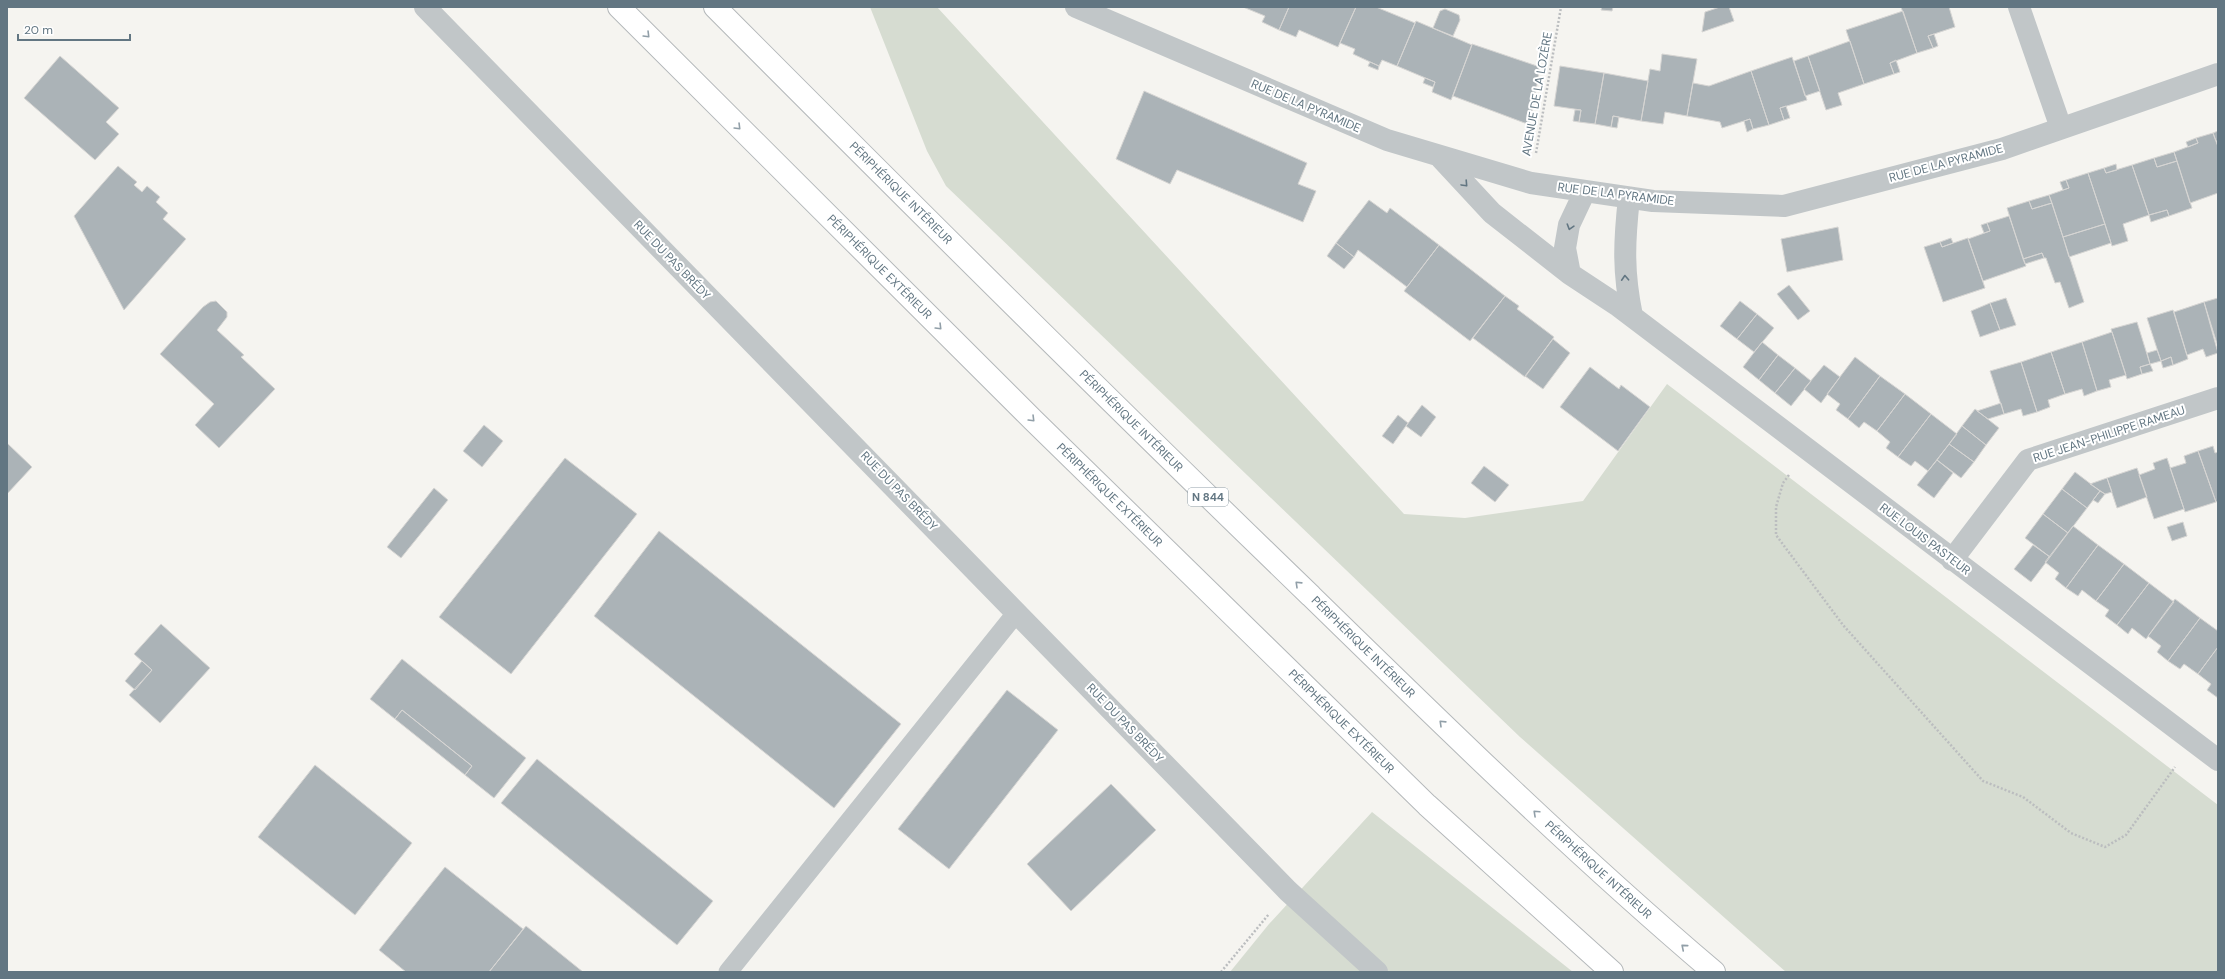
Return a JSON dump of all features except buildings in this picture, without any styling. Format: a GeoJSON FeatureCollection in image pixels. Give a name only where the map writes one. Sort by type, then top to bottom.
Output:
{"type":"FeatureCollection","features":[{"type":"Feature","properties":{"kind":"highway","name":"PÉRIPHÉRIQUE EXTÉRIEUR"},"geometry":{"type":"LineString","coordinates":[[619,7],[1027,415],[1427,805],[1612,972]]}},
{"type":"Feature","properties":{"kind":"highway","name":"PÉRIPHÉRIQUE INTÉRIEUR"},"geometry":{"type":"LineString","coordinates":[[715,7],[1041,333],[1455,736],[1575,849],[1714,972]]}},
{"type":"Feature","properties":{"kind":"street","name":"RUE DU PAS BRÉDY"},"geometry":{"type":"LineString","coordinates":[[425,7],[1288,891],[1376,972]]}},
{"type":"Feature","properties":{"kind":"street","name":"RUE DE LA PYRAMIDE"},"geometry":{"type":"LineString","coordinates":[[1076,7],[1387,140],[1531,183],[1653,201],[1784,206],[2002,149],[2218,74]]}},
{"type":"Feature","properties":{"kind":"street"},"geometry":{"type":"LineString","coordinates":[[2019,7],[2062,128]]}},
{"type":"Feature","properties":{"kind":"street","name":"RUE LOUIS PASTEUR"},"geometry":{"type":"LineString","coordinates":[[1439,156],[1492,213],[1570,274],[1632,316],[1952,560],[2218,760]]}},
{"type":"Feature","properties":{"kind":"street"},"geometry":{"type":"LineString","coordinates":[[1570,274],[1565,248],[1569,225],[1585,191]]}},
{"type":"Feature","properties":{"kind":"street"},"geometry":{"type":"LineString","coordinates":[[1629,198],[1625,284],[1632,316]]}},
{"type":"Feature","properties":{"kind":"street","name":"RUE JEAN-PHILIPPE RAMEAU"},"geometry":{"type":"LineString","coordinates":[[1952,560],[2028,460],[2218,398]]}},
{"type":"Feature","properties":{"kind":"lane"},"geometry":{"type":"LineString","coordinates":[[728,972],[1017,612]]}},
{"type":"Feature","properties":{"kind":"path","name":"AVENUE DE LA LOZÈRE"},"geometry":{"type":"LineString","coordinates":[[1531,183],[1561,7]]}},
{"type":"Feature","properties":{"kind":"path"},"geometry":{"type":"LineString","coordinates":[[1806,448],[1784,483],[1776,507],[1776,535],[1843,625],[1983,781],[2022,797],[2071,833],[2105,847],[2126,836],[2193,742]]}},
{"type":"Feature","properties":{"kind":"path"},"geometry":{"type":"LineString","coordinates":[[1221,972],[1288,891]]}},
{"type":"Feature","properties":{"kind":"shaded area"},"geometry":{"type":"Polygon","coordinates":[[[870,7],[937,7],[1404,514],[1465,518],[1583,501],[1667,384],[2218,805],[2218,972],[1786,972],[1520,737],[946,186],[927,151],[870,7]]]}},
{"type":"Feature","properties":{"kind":"shaded area"},"geometry":{"type":"Polygon","coordinates":[[[1372,812],[1573,972],[1230,972],[1269,924],[1372,812]]]}}]}
